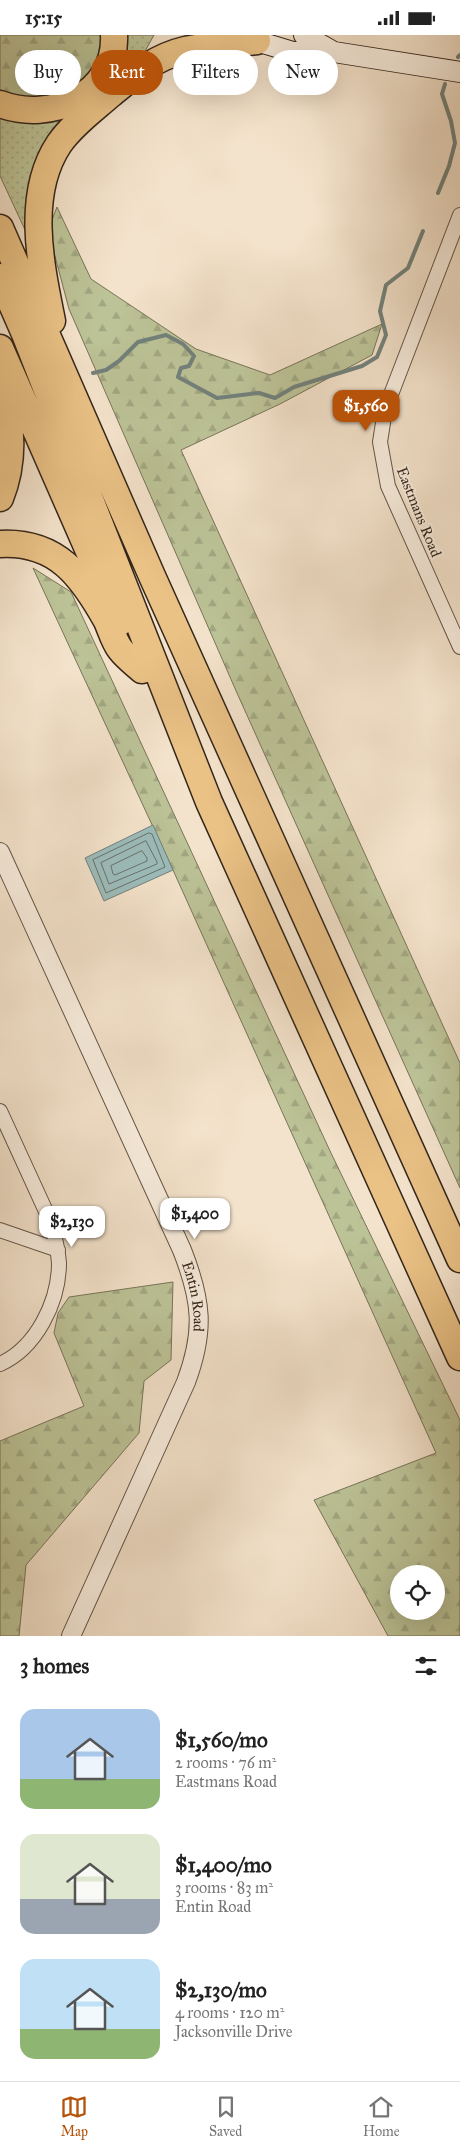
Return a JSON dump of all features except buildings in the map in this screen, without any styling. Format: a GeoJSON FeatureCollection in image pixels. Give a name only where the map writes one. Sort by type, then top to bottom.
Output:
{"type":"FeatureCollection","features":[{"type":"Feature","properties":{"kind":"highway"},"geometry":{"type":"LineString","coordinates":[[0,104],[26,111],[42,110],[59,107],[80,98],[104,74],[111,59],[114,35]]}},
{"type":"Feature","properties":{"kind":"highway"},"geometry":{"type":"LineString","coordinates":[[154,50],[163,35]]}},
{"type":"Feature","properties":{"kind":"highway"},"geometry":{"type":"LineString","coordinates":[[163,58],[184,50],[247,38]]}},
{"type":"Feature","properties":{"kind":"highway"},"geometry":{"type":"LineString","coordinates":[[62,374],[40,247],[41,196],[46,172],[60,142],[112,95]]}},
{"type":"Feature","properties":{"kind":"highway"},"geometry":{"type":"LineString","coordinates":[[0,228],[62,374],[460,1259]]}},
{"type":"Feature","properties":{"kind":"highway"},"geometry":{"type":"LineString","coordinates":[[0,277],[25,334],[209,801],[460,1357]]}},
{"type":"Feature","properties":{"kind":"highway"},"geometry":{"type":"LineString","coordinates":[[0,349],[142,670],[179,759],[209,801]]}},
{"type":"Feature","properties":{"kind":"highway"},"geometry":{"type":"LineString","coordinates":[[0,382],[7,407],[10,440],[8,473],[0,497]]}},
{"type":"Feature","properties":{"kind":"highway"},"geometry":{"type":"LineString","coordinates":[[0,545],[11,544],[35,547],[63,561],[90,592],[108,623],[119,648],[142,670]]}},
{"type":"Feature","properties":{"kind":"main road"},"geometry":{"type":"LineString","coordinates":[[304,35],[330,50]]}},
{"type":"Feature","properties":{"kind":"main road"},"geometry":{"type":"LineString","coordinates":[[247,38],[286,50]]}},
{"type":"Feature","properties":{"kind":"main road"},"geometry":{"type":"LineString","coordinates":[[338,53],[460,73]]}},
{"type":"Feature","properties":{"kind":"street","name":"Eastmans Road"},"geometry":{"type":"LineString","coordinates":[[460,215],[385,410],[380,442],[388,486],[460,647]]}},
{"type":"Feature","properties":{"kind":"street","name":"Entin Road"},"geometry":{"type":"LineString","coordinates":[[0,852],[182,1250],[191,1273],[199,1313],[198,1344],[186,1382],[71,1636]]}},
{"type":"Feature","properties":{"kind":"street"},"geometry":{"type":"LineString","coordinates":[[0,1111],[50,1218],[58,1250],[59,1265],[54,1296],[40,1327],[19,1352],[0,1365]]}},
{"type":"Feature","properties":{"kind":"street"},"geometry":{"type":"LineString","coordinates":[[0,1230],[58,1250]]}},
{"type":"Feature","properties":{"kind":"green space"},"geometry":{"type":"Polygon","coordinates":[[[0,35],[102,35],[102,50],[91,50],[91,74],[81,82],[81,50],[15,50],[15,95],[59,95],[54,98],[0,95],[0,35]]]}},
{"type":"Feature","properties":{"kind":"green space"},"geometry":{"type":"Polygon","coordinates":[[[118,35],[154,35],[146,50],[95,50],[118,35]]]}},
{"type":"Feature","properties":{"kind":"green space"},"geometry":{"type":"Polygon","coordinates":[[[91,52],[91,95],[98,95],[66,124],[26,232],[0,176],[0,111],[25,95],[81,95],[81,59],[91,52]]]}},
{"type":"Feature","properties":{"kind":"green space"},"geometry":{"type":"Polygon","coordinates":[[[57,207],[91,279],[196,349],[270,375],[382,324],[372,355],[280,404],[181,450],[460,1063],[460,1188],[237,693],[69,309],[48,230],[57,207]]]}},
{"type":"Feature","properties":{"kind":"green space"},"geometry":{"type":"Polygon","coordinates":[[[33,568],[71,592],[331,1153],[460,1420],[460,1636],[388,1636],[314,1500],[436,1453],[173,870],[33,568]]]}},
{"type":"Feature","properties":{"kind":"green space"},"geometry":{"type":"Polygon","coordinates":[[[173,1282],[171,1360],[144,1381],[139,1433],[26,1565],[19,1636],[0,1636],[0,1441],[84,1406],[54,1333],[58,1313],[69,1297],[173,1282]]]}},
{"type":"Feature","properties":{"kind":"water"},"geometry":{"type":"Polygon","coordinates":[[[153,825],[173,870],[104,901],[85,858],[153,825]]]}},
{"type":"Feature","properties":{"kind":"waterway"},"geometry":{"type":"LineString","coordinates":[[438,193],[449,166],[455,143],[451,121],[442,94],[445,84]]}},
{"type":"Feature","properties":{"kind":"waterway"},"geometry":{"type":"LineString","coordinates":[[93,373],[106,370],[119,361],[138,342],[166,335],[183,344],[194,356],[189,366],[181,368],[178,377],[217,398],[259,393],[275,398],[294,387],[362,366],[377,357],[386,335],[380,311],[386,285],[408,268],[423,231]]}}]}
